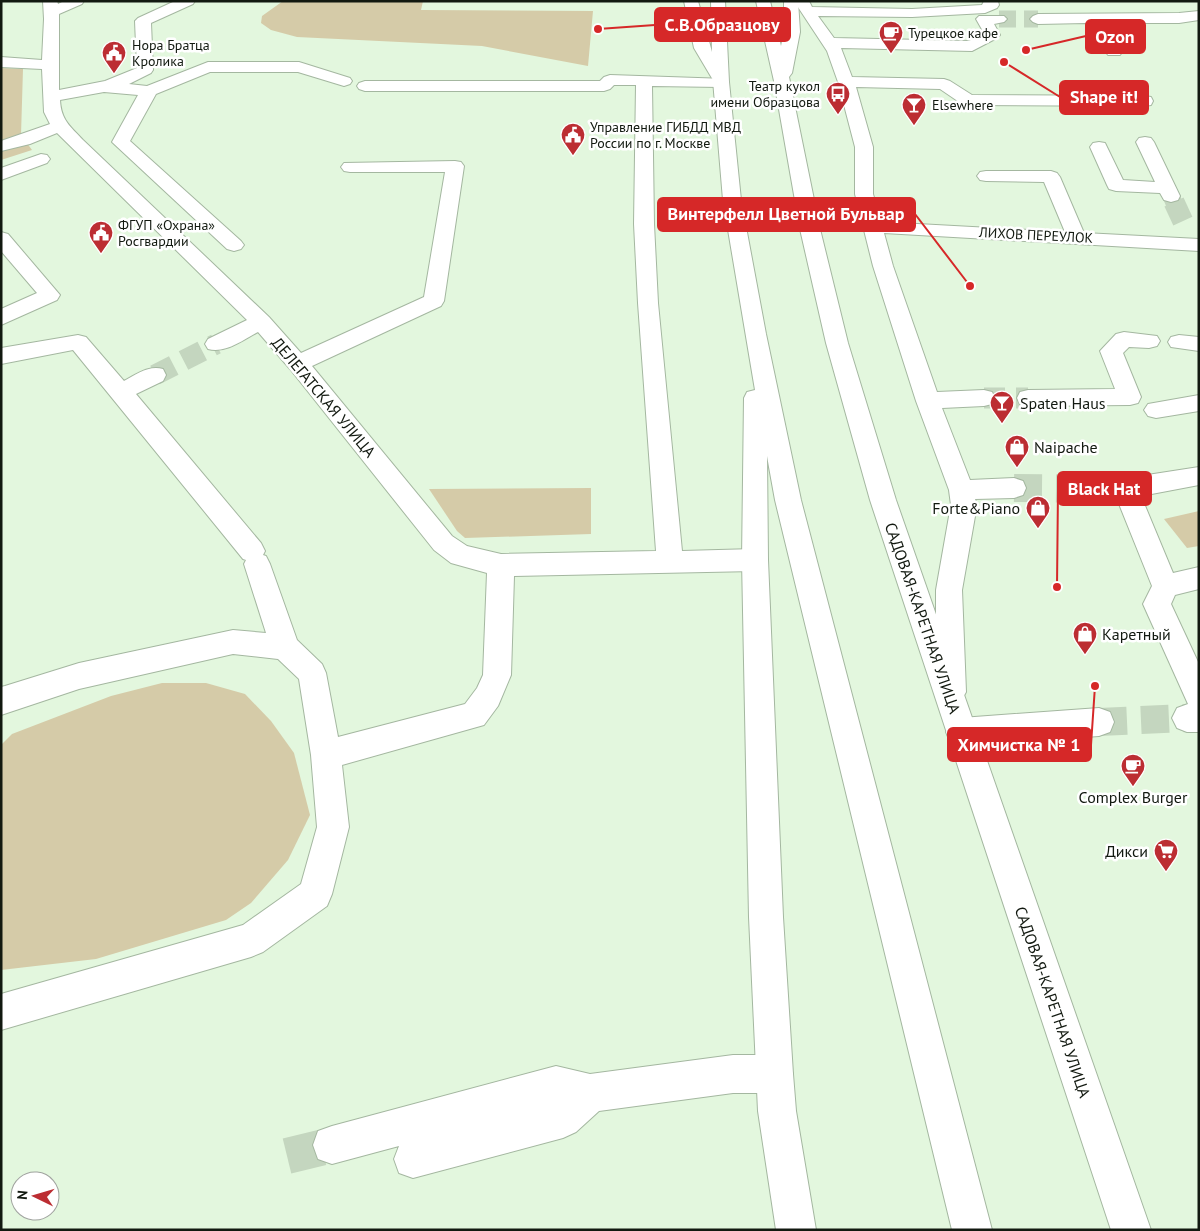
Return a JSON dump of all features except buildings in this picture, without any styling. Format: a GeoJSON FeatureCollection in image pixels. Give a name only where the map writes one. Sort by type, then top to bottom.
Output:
{"type":"FeatureCollection","features":[{"type":"Feature","properties":{"kind":"main road"},"geometry":{"type":"LineString","coordinates":[[51,7],[77,1]]}},
{"type":"Feature","properties":{"kind":"main road"},"geometry":{"type":"LineString","coordinates":[[50,97],[104,87],[132,79],[145,70],[143,22],[188,1]]}},
{"type":"Feature","properties":{"kind":"main road"},"geometry":{"type":"LineString","coordinates":[[691,1],[702,48],[721,82]]}},
{"type":"Feature","properties":{"kind":"main road"},"geometry":{"type":"LineString","coordinates":[[718,1],[721,82],[732,200],[755,334],[788,500],[972,1230]]}},
{"type":"Feature","properties":{"kind":"main road","name":"САДОВАЯ-КАРЕТНАЯ УЛИЦА"},"geometry":{"type":"LineString","coordinates":[[763,1],[782,82],[810,229],[837,343],[883,500],[1131,1230]]}},
{"type":"Feature","properties":{"kind":"main road"},"geometry":{"type":"LineString","coordinates":[[800,5],[912,13],[985,9],[992,5],[991,1]]}},
{"type":"Feature","properties":{"kind":"main road"},"geometry":{"type":"LineString","coordinates":[[1181,1],[1195,15]]}},
{"type":"Feature","properties":{"kind":"main road"},"geometry":{"type":"LineString","coordinates":[[782,82],[792,32],[800,5]]}},
{"type":"Feature","properties":{"kind":"main road"},"geometry":{"type":"LineString","coordinates":[[800,5],[830,43],[846,82],[864,147],[863,180],[883,266],[928,401],[961,490],[964,505],[949,590],[956,718],[1099,722]]}},
{"type":"Feature","properties":{"kind":"main road","name":"ДЕЛЕГАТСКАЯ УЛИЦА"},"geometry":{"type":"LineString","coordinates":[[51,7],[50,97],[52,112],[63,129],[261,322],[298,364],[443,543],[460,555],[501,565],[755,560]]}},
{"type":"Feature","properties":{"kind":"main road"},"geometry":{"type":"LineString","coordinates":[[1038,19],[1179,18],[1195,15]]}},
{"type":"Feature","properties":{"kind":"main road"},"geometry":{"type":"LineString","coordinates":[[830,43],[972,46],[992,35],[984,19],[999,19]]}},
{"type":"Feature","properties":{"kind":"main road"},"geometry":{"type":"LineString","coordinates":[[1091,19],[1114,52]]}},
{"type":"Feature","properties":{"kind":"main road"},"geometry":{"type":"LineString","coordinates":[[1,62],[50,65]]}},
{"type":"Feature","properties":{"kind":"main road"},"geometry":{"type":"LineString","coordinates":[[104,87],[149,91],[208,67],[299,67],[344,81]]}},
{"type":"Feature","properties":{"kind":"main road"},"geometry":{"type":"LineString","coordinates":[[365,86],[604,86],[610,80],[721,82]]}},
{"type":"Feature","properties":{"kind":"main road"},"geometry":{"type":"LineString","coordinates":[[644,80],[644,224],[647,283],[670,562]]}},
{"type":"Feature","properties":{"kind":"main road"},"geometry":{"type":"LineString","coordinates":[[846,82],[944,84],[968,100],[1145,101]]}},
{"type":"Feature","properties":{"kind":"main road"},"geometry":{"type":"LineString","coordinates":[[149,91],[120,142],[234,246]]}},
{"type":"Feature","properties":{"kind":"main road"},"geometry":{"type":"LineString","coordinates":[[1,146],[63,129]]}},
{"type":"Feature","properties":{"kind":"main road"},"geometry":{"type":"LineString","coordinates":[[1099,147],[1116,185],[1169,192],[1145,142]]}},
{"type":"Feature","properties":{"kind":"main road"},"geometry":{"type":"LineString","coordinates":[[1,175],[41,159]]}},
{"type":"Feature","properties":{"kind":"main road"},"geometry":{"type":"LineString","coordinates":[[298,364],[434,301],[454,166],[350,167]]}},
{"type":"Feature","properties":{"kind":"main road"},"geometry":{"type":"LineString","coordinates":[[986,176],[1051,177],[1077,238]]}},
{"type":"Feature","properties":{"kind":"main road","name":"ЛИХОВ ПЕРЕУЛОК"},"geometry":{"type":"LineString","coordinates":[[873,227],[1077,238],[1193,240]]}},
{"type":"Feature","properties":{"kind":"main road"},"geometry":{"type":"LineString","coordinates":[[1,238],[50,295],[1,318]]}},
{"type":"Feature","properties":{"kind":"main road"},"geometry":{"type":"LineString","coordinates":[[216,344],[261,322]]}},
{"type":"Feature","properties":{"kind":"main road"},"geometry":{"type":"LineString","coordinates":[[755,334],[755,560],[766,917],[777,1111],[796,1230]]}},
{"type":"Feature","properties":{"kind":"main road"},"geometry":{"type":"LineString","coordinates":[[1028,398],[1130,397],[1111,351],[1124,339],[1149,341]]}},
{"type":"Feature","properties":{"kind":"main road"},"geometry":{"type":"LineString","coordinates":[[1,356],[78,342],[121,392],[254,557],[285,647],[312,673],[326,755],[333,828],[315,894],[251,940],[1,1012]]}},
{"type":"Feature","properties":{"kind":"main road"},"geometry":{"type":"LineString","coordinates":[[121,392],[155,375]]}},
{"type":"Feature","properties":{"kind":"main road"},"geometry":{"type":"LineString","coordinates":[[928,401],[984,398]]}},
{"type":"Feature","properties":{"kind":"main road"},"geometry":{"type":"LineString","coordinates":[[1156,410],[1199,403]]}},
{"type":"Feature","properties":{"kind":"main road"},"geometry":{"type":"LineString","coordinates":[[1195,711],[1157,604],[1164,586],[1118,489],[1199,476]]}},
{"type":"Feature","properties":{"kind":"main road"},"geometry":{"type":"LineString","coordinates":[[961,490],[1014,488]]}},
{"type":"Feature","properties":{"kind":"main road"},"geometry":{"type":"LineString","coordinates":[[326,755],[474,714],[488,698],[497,676],[501,565]]}},
{"type":"Feature","properties":{"kind":"main road"},"geometry":{"type":"LineString","coordinates":[[1164,586],[1199,578]]}},
{"type":"Feature","properties":{"kind":"main road"},"geometry":{"type":"LineString","coordinates":[[1,702],[79,676],[233,642],[285,647]]}},
{"type":"Feature","properties":{"kind":"main road"},"geometry":{"type":"LineString","coordinates":[[332,1145],[556,1085],[590,1092],[733,1074],[774,1074]]}},
{"type":"Feature","properties":{"kind":"main road"},"geometry":{"type":"LineString","coordinates":[[413,1159],[563,1119],[590,1092]]}},
{"type":"Feature","properties":{"kind":"shaded area"},"geometry":{"type":"Polygon","coordinates":[[[283,1],[423,1],[421,10],[593,11],[588,66],[482,46],[297,37],[271,30],[261,23],[262,16],[283,1]]]}},
{"type":"Feature","properties":{"kind":"shaded area"},"geometry":{"type":"Polygon","coordinates":[[[1,68],[23,69],[21,135],[32,150],[1,160],[1,68]]]}},
{"type":"Feature","properties":{"kind":"shaded area"},"geometry":{"type":"Polygon","coordinates":[[[591,488],[591,534],[465,538],[457,531],[429,489],[591,488]]]}},
{"type":"Feature","properties":{"kind":"shaded area"},"geometry":{"type":"Polygon","coordinates":[[[1199,511],[1199,546],[1187,548],[1164,519],[1199,511]]]}},
{"type":"Feature","properties":{"kind":"shaded area"},"geometry":{"type":"Polygon","coordinates":[[[162,683],[206,683],[245,694],[271,721],[294,753],[310,815],[288,860],[251,903],[226,920],[96,959],[1,970],[1,745],[12,734],[111,696],[162,683]]]}},
{"type":"Feature","properties":{"kind":"tunnel"},"geometry":{"type":"LineString","coordinates":[[999,19],[1038,19]]}},
{"type":"Feature","properties":{"kind":"tunnel"},"geometry":{"type":"LineString","coordinates":[[1171,196],[1174,203]]}},
{"type":"Feature","properties":{"kind":"tunnel"},"geometry":{"type":"LineString","coordinates":[[1174,202],[1187,230]]}},
{"type":"Feature","properties":{"kind":"tunnel"},"geometry":{"type":"LineString","coordinates":[[155,375],[216,344]]}},
{"type":"Feature","properties":{"kind":"tunnel"},"geometry":{"type":"LineString","coordinates":[[984,398],[1028,398]]}},
{"type":"Feature","properties":{"kind":"tunnel"},"geometry":{"type":"LineString","coordinates":[[1014,488],[1111,489]]}},
{"type":"Feature","properties":{"kind":"tunnel"},"geometry":{"type":"LineString","coordinates":[[1099,722],[1187,718]]}},
{"type":"Feature","properties":{"kind":"tunnel"},"geometry":{"type":"LineString","coordinates":[[287,1156],[332,1145]]}},
{"type":"Feature","properties":{"kind":"place","name":"С.В.Образцову"},"geometry":{"type":"Point","coordinates":[598,29]}},
{"type":"Feature","properties":{"kind":"place","name":"Ozon"},"geometry":{"type":"Point","coordinates":[1026,50]}},
{"type":"Feature","properties":{"kind":"place","name":"Турецкое кафе"},"geometry":{"type":"Point","coordinates":[891,54]}},
{"type":"Feature","properties":{"kind":"place","name":"Shape it!"},"geometry":{"type":"Point","coordinates":[1004,62]}},
{"type":"Feature","properties":{"kind":"place","name":"Нора Братца Кролика"},"geometry":{"type":"Point","coordinates":[114,74]}},
{"type":"Feature","properties":{"kind":"place","name":"Театр кукол имени Образцова"},"geometry":{"type":"Point","coordinates":[838,115]}},
{"type":"Feature","properties":{"kind":"place","name":"Elsewhere"},"geometry":{"type":"Point","coordinates":[914,126]}},
{"type":"Feature","properties":{"kind":"place","name":"Управление ГИБДД МВД России по г. Москве"},"geometry":{"type":"Point","coordinates":[573,156]}},
{"type":"Feature","properties":{"kind":"place","name":"ФГУП «Охрана» Росгвардии"},"geometry":{"type":"Point","coordinates":[101,254]}},
{"type":"Feature","properties":{"kind":"place","name":"Винтерфелл Цветной Бульвар"},"geometry":{"type":"Point","coordinates":[970,286]}},
{"type":"Feature","properties":{"kind":"place","name":"Spaten Haus"},"geometry":{"type":"Point","coordinates":[1002,424]}},
{"type":"Feature","properties":{"kind":"place","name":"Naipache"},"geometry":{"type":"Point","coordinates":[1017,468]}},
{"type":"Feature","properties":{"kind":"place","name":"Forte&Piano"},"geometry":{"type":"Point","coordinates":[1038,529]}},
{"type":"Feature","properties":{"kind":"place","name":"Black Hat"},"geometry":{"type":"Point","coordinates":[1057,587]}},
{"type":"Feature","properties":{"kind":"place","name":"Каретный"},"geometry":{"type":"Point","coordinates":[1085,655]}},
{"type":"Feature","properties":{"kind":"place","name":"Химчистка № 1"},"geometry":{"type":"Point","coordinates":[1095,686]}},
{"type":"Feature","properties":{"kind":"place","name":"Complex Burger"},"geometry":{"type":"Point","coordinates":[1133,787]}},
{"type":"Feature","properties":{"kind":"place","name":"Дикси"},"geometry":{"type":"Point","coordinates":[1166,872]}}]}
